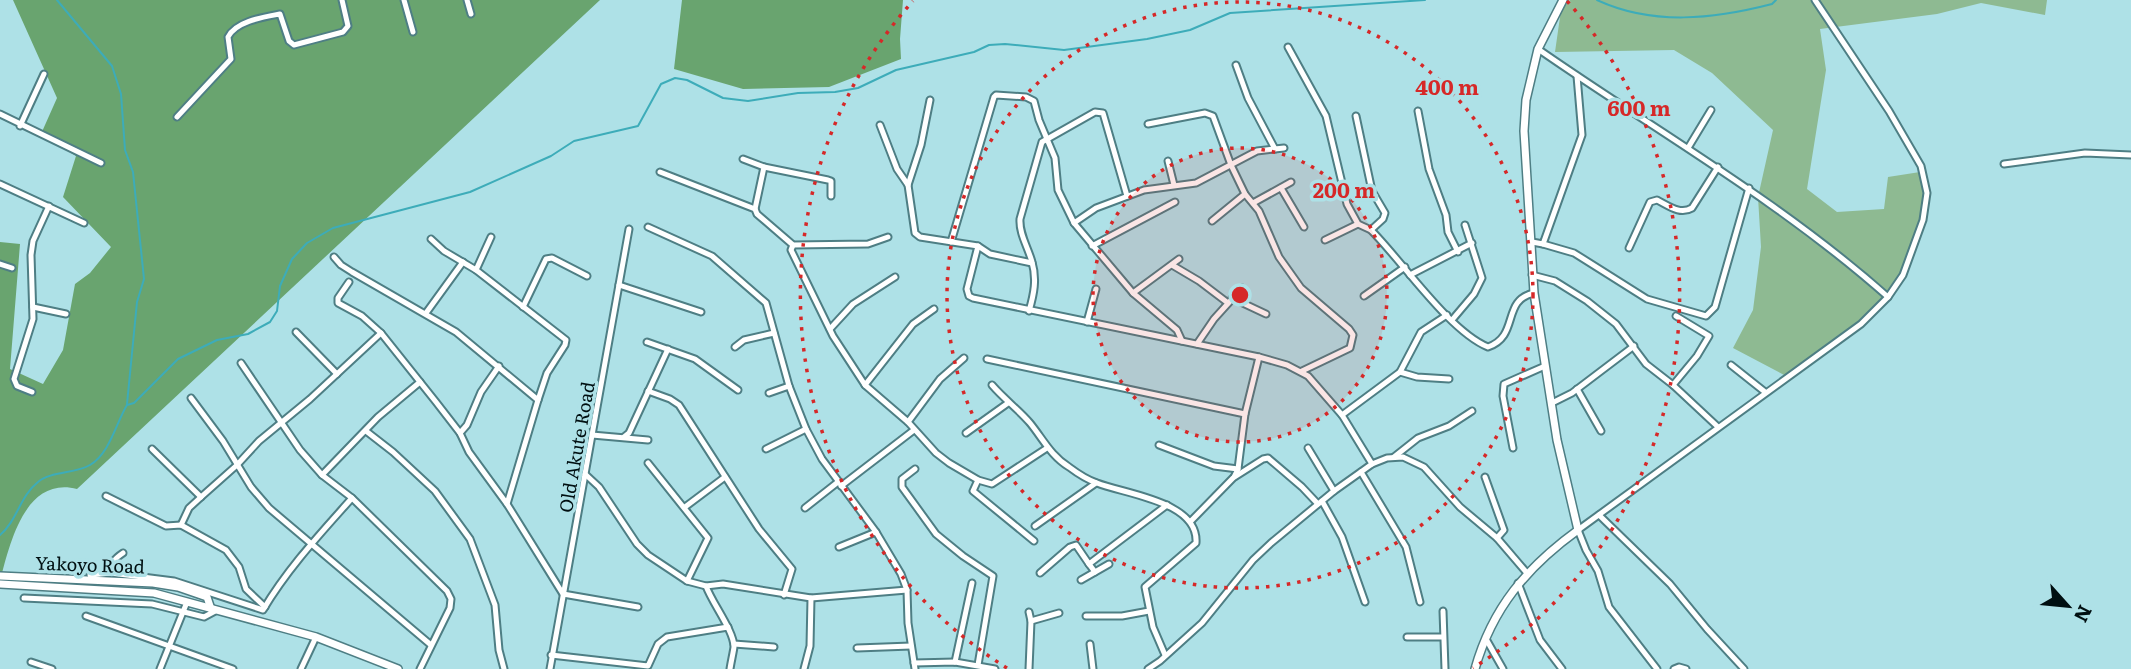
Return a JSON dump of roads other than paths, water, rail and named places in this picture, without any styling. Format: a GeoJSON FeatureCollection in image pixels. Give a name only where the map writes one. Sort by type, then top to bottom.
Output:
{"type":"FeatureCollection","features":[{"type":"Feature","properties":{"kind":"main road"},"geometry":{"type":"LineString","coordinates":[[1475,669],[1480,648],[1518,583],[1578,530],[1558,440],[1534,293],[1524,131],[1527,100],[1538,49],[1563,0]]}},
{"type":"Feature","properties":{"kind":"main road","name":"Yakoyo Road"},"geometry":{"type":"LineString","coordinates":[[0,576],[138,581],[178,587],[206,597],[214,610]]}},
{"type":"Feature","properties":{"kind":"main road"},"geometry":{"type":"LineString","coordinates":[[0,584],[154,593],[185,606],[214,610],[316,637],[398,669]]}},
{"type":"Feature","properties":{"kind":"street"},"geometry":{"type":"LineString","coordinates":[[177,117],[231,59],[228,37],[234,29],[280,14],[289,41],[294,45],[340,33],[348,26],[342,0]]}},
{"type":"Feature","properties":{"kind":"street"},"geometry":{"type":"LineString","coordinates":[[404,0],[413,32]]}},
{"type":"Feature","properties":{"kind":"street"},"geometry":{"type":"LineString","coordinates":[[467,0],[471,14]]}},
{"type":"Feature","properties":{"kind":"street"},"geometry":{"type":"LineString","coordinates":[[1657,669],[1609,607],[1600,575],[1578,530],[1861,324],[1888,297],[1903,275],[1923,220],[1927,193],[1921,166],[1889,111],[1815,0]]}},
{"type":"Feature","properties":{"kind":"street"},"geometry":{"type":"LineString","coordinates":[[1288,47],[1326,116],[1347,204],[1358,224],[1371,230],[1447,315],[1480,344],[1488,347],[1506,333],[1517,300],[1534,293]]}},
{"type":"Feature","properties":{"kind":"street"},"geometry":{"type":"LineString","coordinates":[[1538,49],[1749,188],[1839,254],[1888,297]]}},
{"type":"Feature","properties":{"kind":"street"},"geometry":{"type":"LineString","coordinates":[[1236,65],[1248,98],[1275,149]]}},
{"type":"Feature","properties":{"kind":"street"},"geometry":{"type":"LineString","coordinates":[[20,126],[44,74]]}},
{"type":"Feature","properties":{"kind":"street"},"geometry":{"type":"LineString","coordinates":[[1543,244],[1582,135],[1577,76]]}},
{"type":"Feature","properties":{"kind":"street"},"geometry":{"type":"LineString","coordinates":[[951,242],[994,97],[1026,97],[1034,101],[1055,158],[1058,190],[1074,223],[1133,293],[1177,330],[1182,341]]}},
{"type":"Feature","properties":{"kind":"street"},"geometry":{"type":"LineString","coordinates":[[930,100],[908,185],[915,233],[920,237],[978,246],[990,254],[1032,263]]}},
{"type":"Feature","properties":{"kind":"street"},"geometry":{"type":"LineString","coordinates":[[1688,148],[1711,110]]}},
{"type":"Feature","properties":{"kind":"street"},"geometry":{"type":"LineString","coordinates":[[1418,111],[1429,169],[1446,215],[1448,232],[1458,252]]}},
{"type":"Feature","properties":{"kind":"street"},"geometry":{"type":"LineString","coordinates":[[1029,311],[1035,281],[1020,219],[1042,142],[1095,112],[1103,113],[1128,196]]}},
{"type":"Feature","properties":{"kind":"street"},"geometry":{"type":"LineString","coordinates":[[0,114],[101,163]]}},
{"type":"Feature","properties":{"kind":"street"},"geometry":{"type":"LineString","coordinates":[[1148,124],[1210,114],[1215,120],[1231,166],[1245,194],[1253,203],[1279,257],[1294,281],[1353,335],[1350,348],[1303,371]]}},
{"type":"Feature","properties":{"kind":"street"},"geometry":{"type":"LineString","coordinates":[[1356,116],[1372,191],[1385,213],[1383,219],[1371,230]]}},
{"type":"Feature","properties":{"kind":"street"},"geometry":{"type":"LineString","coordinates":[[880,125],[897,169],[908,185]]}},
{"type":"Feature","properties":{"kind":"street"},"geometry":{"type":"LineString","coordinates":[[1074,223],[1096,208],[1128,196],[1159,186],[1196,183],[1258,150],[1284,148]]}},
{"type":"Feature","properties":{"kind":"street"},"geometry":{"type":"LineString","coordinates":[[2004,164],[2085,153],[2131,155]]}},
{"type":"Feature","properties":{"kind":"street"},"geometry":{"type":"LineString","coordinates":[[743,159],[764,167],[831,181],[831,196]]}},
{"type":"Feature","properties":{"kind":"street"},"geometry":{"type":"LineString","coordinates":[[1168,161],[1174,185]]}},
{"type":"Feature","properties":{"kind":"street"},"geometry":{"type":"LineString","coordinates":[[764,167],[755,209],[757,214],[793,246],[868,244],[888,237]]}},
{"type":"Feature","properties":{"kind":"street"},"geometry":{"type":"LineString","coordinates":[[1629,248],[1650,202],[1657,200],[1677,210],[1687,211],[1692,208],[1718,167]]}},
{"type":"Feature","properties":{"kind":"street"},"geometry":{"type":"LineString","coordinates":[[660,172],[755,209]]}},
{"type":"Feature","properties":{"kind":"street"},"geometry":{"type":"LineString","coordinates":[[1253,203],[1291,182]]}},
{"type":"Feature","properties":{"kind":"street"},"geometry":{"type":"LineString","coordinates":[[0,184],[84,223]]}},
{"type":"Feature","properties":{"kind":"street"},"geometry":{"type":"LineString","coordinates":[[1281,188],[1304,227]]}},
{"type":"Feature","properties":{"kind":"street"},"geometry":{"type":"LineString","coordinates":[[1532,242],[1574,253],[1647,299],[1706,316],[1716,307],[1749,188]]}},
{"type":"Feature","properties":{"kind":"street"},"geometry":{"type":"LineString","coordinates":[[1212,220],[1245,194]]}},
{"type":"Feature","properties":{"kind":"street"},"geometry":{"type":"LineString","coordinates":[[1092,246],[1175,202]]}},
{"type":"Feature","properties":{"kind":"street"},"geometry":{"type":"LineString","coordinates":[[32,392],[17,386],[14,379],[32,328],[33,241],[49,206]]}},
{"type":"Feature","properties":{"kind":"street"},"geometry":{"type":"LineString","coordinates":[[1325,240],[1358,224]]}},
{"type":"Feature","properties":{"kind":"street"},"geometry":{"type":"LineString","coordinates":[[1452,320],[1474,294],[1482,278],[1465,225]]}},
{"type":"Feature","properties":{"kind":"street"},"geometry":{"type":"LineString","coordinates":[[648,227],[722,262],[763,299],[789,386],[806,429],[839,484],[876,532],[899,569],[907,590],[915,666],[954,662],[995,669]]}},
{"type":"Feature","properties":{"kind":"street","name":"Old Akute Road"},"geometry":{"type":"LineString","coordinates":[[550,669],[629,229]]}},
{"type":"Feature","properties":{"kind":"street"},"geometry":{"type":"LineString","coordinates":[[476,270],[491,237]]}},
{"type":"Feature","properties":{"kind":"street"},"geometry":{"type":"LineString","coordinates":[[431,239],[444,251],[476,270],[566,340],[547,373],[507,504]]}},
{"type":"Feature","properties":{"kind":"street"},"geometry":{"type":"LineString","coordinates":[[1410,275],[1472,243]]}},
{"type":"Feature","properties":{"kind":"street"},"geometry":{"type":"LineString","coordinates":[[793,246],[791,250],[830,329],[866,385],[908,422],[948,463],[978,480],[992,484],[1046,448]]}},
{"type":"Feature","properties":{"kind":"street"},"geometry":{"type":"LineString","coordinates":[[978,246],[967,289],[969,296],[1029,311],[1259,357],[1303,371],[1342,415],[1372,464]]}},
{"type":"Feature","properties":{"kind":"street"},"geometry":{"type":"LineString","coordinates":[[334,257],[352,272],[456,332],[538,400]]}},
{"type":"Feature","properties":{"kind":"street"},"geometry":{"type":"LineString","coordinates":[[523,307],[546,259],[552,258],[587,276]]}},
{"type":"Feature","properties":{"kind":"street"},"geometry":{"type":"LineString","coordinates":[[1133,293],[1178,259]]}},
{"type":"Feature","properties":{"kind":"street"},"geometry":{"type":"LineString","coordinates":[[426,313],[463,262]]}},
{"type":"Feature","properties":{"kind":"street"},"geometry":{"type":"LineString","coordinates":[[0,264],[12,268]]}},
{"type":"Feature","properties":{"kind":"street"},"geometry":{"type":"LineString","coordinates":[[1172,265],[1230,301],[1266,314]]}},
{"type":"Feature","properties":{"kind":"street"},"geometry":{"type":"LineString","coordinates":[[1364,296],[1405,267]]}},
{"type":"Feature","properties":{"kind":"street"},"geometry":{"type":"LineString","coordinates":[[1532,275],[1555,281],[1616,324],[1646,364],[1718,427]]}},
{"type":"Feature","properties":{"kind":"street"},"geometry":{"type":"LineString","coordinates":[[830,329],[853,304],[895,278]]}},
{"type":"Feature","properties":{"kind":"street"},"geometry":{"type":"LineString","coordinates":[[349,282],[338,298],[338,303],[362,316],[381,332],[421,382],[460,433],[469,452],[507,504],[563,594],[638,607]]}},
{"type":"Feature","properties":{"kind":"street"},"geometry":{"type":"LineString","coordinates":[[618,285],[701,312]]}},
{"type":"Feature","properties":{"kind":"street"},"geometry":{"type":"LineString","coordinates":[[1197,344],[1242,288]]}},
{"type":"Feature","properties":{"kind":"street"},"geometry":{"type":"LineString","coordinates":[[1087,322],[1096,289]]}},
{"type":"Feature","properties":{"kind":"street"},"geometry":{"type":"LineString","coordinates":[[33,307],[66,314]]}},
{"type":"Feature","properties":{"kind":"street"},"geometry":{"type":"LineString","coordinates":[[866,385],[913,324],[934,309]]}},
{"type":"Feature","properties":{"kind":"street"},"geometry":{"type":"LineString","coordinates":[[1342,415],[1400,372],[1421,332],[1447,315]]}},
{"type":"Feature","properties":{"kind":"street"},"geometry":{"type":"LineString","coordinates":[[1673,385],[1697,356],[1709,336],[1676,316]]}},
{"type":"Feature","properties":{"kind":"street"},"geometry":{"type":"LineString","coordinates":[[296,332],[337,374]]}},
{"type":"Feature","properties":{"kind":"street"},"geometry":{"type":"LineString","coordinates":[[181,525],[189,508],[381,332]]}},
{"type":"Feature","properties":{"kind":"street"},"geometry":{"type":"LineString","coordinates":[[735,347],[744,340],[774,333]]}},
{"type":"Feature","properties":{"kind":"street"},"geometry":{"type":"LineString","coordinates":[[647,342],[695,359],[738,390]]}},
{"type":"Feature","properties":{"kind":"street"},"geometry":{"type":"LineString","coordinates":[[1552,403],[1577,389],[1634,346]]}},
{"type":"Feature","properties":{"kind":"street"},"geometry":{"type":"LineString","coordinates":[[625,437],[668,349]]}},
{"type":"Feature","properties":{"kind":"street"},"geometry":{"type":"LineString","coordinates":[[1233,478],[1238,469],[1245,414],[1259,357]]}},
{"type":"Feature","properties":{"kind":"street"},"geometry":{"type":"LineString","coordinates":[[908,422],[940,379],[964,358]]}},
{"type":"Feature","properties":{"kind":"street"},"geometry":{"type":"LineString","coordinates":[[987,359],[1245,414]]}},
{"type":"Feature","properties":{"kind":"street"},"geometry":{"type":"LineString","coordinates":[[241,363],[282,424],[322,475],[352,498],[447,592],[451,599],[450,608],[420,669]]}},
{"type":"Feature","properties":{"kind":"street"},"geometry":{"type":"LineString","coordinates":[[1731,365],[1765,392]]}},
{"type":"Feature","properties":{"kind":"street"},"geometry":{"type":"LineString","coordinates":[[460,433],[467,425],[481,392],[499,366]]}},
{"type":"Feature","properties":{"kind":"street"},"geometry":{"type":"LineString","coordinates":[[1513,447],[1503,397],[1504,384],[1545,366]]}},
{"type":"Feature","properties":{"kind":"street"},"geometry":{"type":"LineString","coordinates":[[1400,372],[1417,377],[1449,379]]}},
{"type":"Feature","properties":{"kind":"street"},"geometry":{"type":"LineString","coordinates":[[322,475],[378,417],[421,382]]}},
{"type":"Feature","properties":{"kind":"street"},"geometry":{"type":"LineString","coordinates":[[992,385],[1029,422],[1046,448],[1067,467],[1096,483],[1136,493],[1167,505],[1190,522],[1196,543],[1146,584],[1144,591],[1166,669]]}},
{"type":"Feature","properties":{"kind":"street"},"geometry":{"type":"LineString","coordinates":[[769,393],[789,386]]}},
{"type":"Feature","properties":{"kind":"street"},"geometry":{"type":"LineString","coordinates":[[1577,389],[1601,431]]}},
{"type":"Feature","properties":{"kind":"street"},"geometry":{"type":"LineString","coordinates":[[648,391],[679,405],[760,529],[792,569],[784,594]]}},
{"type":"Feature","properties":{"kind":"street"},"geometry":{"type":"LineString","coordinates":[[191,398],[223,441],[251,487],[269,508],[431,645]]}},
{"type":"Feature","properties":{"kind":"street"},"geometry":{"type":"LineString","coordinates":[[966,433],[1008,403]]}},
{"type":"Feature","properties":{"kind":"street"},"geometry":{"type":"LineString","coordinates":[[1394,457],[1418,438],[1449,426],[1472,411]]}},
{"type":"Feature","properties":{"kind":"street"},"geometry":{"type":"LineString","coordinates":[[766,449],[806,429]]}},
{"type":"Feature","properties":{"kind":"street"},"geometry":{"type":"LineString","coordinates":[[805,508],[914,430]]}},
{"type":"Feature","properties":{"kind":"street"},"geometry":{"type":"LineString","coordinates":[[366,431],[435,491],[470,539],[495,605],[499,650],[504,669]]}},
{"type":"Feature","properties":{"kind":"street"},"geometry":{"type":"LineString","coordinates":[[592,435],[648,440]]}},
{"type":"Feature","properties":{"kind":"street"},"geometry":{"type":"LineString","coordinates":[[1159,445],[1214,466],[1238,469]]}},
{"type":"Feature","properties":{"kind":"street"},"geometry":{"type":"LineString","coordinates":[[152,449],[201,497]]}},
{"type":"Feature","properties":{"kind":"street"},"geometry":{"type":"LineString","coordinates":[[1308,449],[1334,491]]}},
{"type":"Feature","properties":{"kind":"street"},"geometry":{"type":"LineString","coordinates":[[1148,669],[1202,623],[1253,560],[1320,502],[1372,464],[1394,457],[1418,462],[1460,507],[1497,538],[1527,573]]}},
{"type":"Feature","properties":{"kind":"street"},"geometry":{"type":"LineString","coordinates":[[1190,522],[1233,478],[1263,459],[1270,458],[1320,502],[1342,537],[1365,602]]}},
{"type":"Feature","properties":{"kind":"street"},"geometry":{"type":"LineString","coordinates":[[648,463],[708,538],[687,581]]}},
{"type":"Feature","properties":{"kind":"street"},"geometry":{"type":"LineString","coordinates":[[915,470],[902,479],[901,484],[936,534],[993,576],[978,665]]}},
{"type":"Feature","properties":{"kind":"street"},"geometry":{"type":"LineString","coordinates":[[1361,472],[1406,547],[1420,602]]}},
{"type":"Feature","properties":{"kind":"street"},"geometry":{"type":"LineString","coordinates":[[585,474],[598,486],[637,544],[648,555],[687,581],[706,586],[723,584],[811,598],[907,590]]}},
{"type":"Feature","properties":{"kind":"street"},"geometry":{"type":"LineString","coordinates":[[685,508],[725,477]]}},
{"type":"Feature","properties":{"kind":"street"},"geometry":{"type":"LineString","coordinates":[[1485,477],[1504,530],[1497,538]]}},
{"type":"Feature","properties":{"kind":"street"},"geometry":{"type":"LineString","coordinates":[[978,480],[973,491],[1034,541]]}},
{"type":"Feature","properties":{"kind":"street"},"geometry":{"type":"LineString","coordinates":[[1035,526],[1096,483]]}},
{"type":"Feature","properties":{"kind":"street"},"geometry":{"type":"LineString","coordinates":[[106,496],[166,526],[181,525],[226,550],[239,567],[246,589],[265,607]]}},
{"type":"Feature","properties":{"kind":"street"},"geometry":{"type":"LineString","coordinates":[[90,575],[111,573],[174,581],[262,610],[280,581],[311,542],[352,498]]}},
{"type":"Feature","properties":{"kind":"street"},"geometry":{"type":"LineString","coordinates":[[1089,564],[1167,505]]}},
{"type":"Feature","properties":{"kind":"street"},"geometry":{"type":"LineString","coordinates":[[1599,514],[1670,583],[1744,669]]}},
{"type":"Feature","properties":{"kind":"street"},"geometry":{"type":"LineString","coordinates":[[839,547],[876,532]]}},
{"type":"Feature","properties":{"kind":"street"},"geometry":{"type":"LineString","coordinates":[[1040,573],[1070,547],[1076,545],[1095,572]]}},
{"type":"Feature","properties":{"kind":"street"},"geometry":{"type":"LineString","coordinates":[[111,573],[115,559],[122,553]]}},
{"type":"Feature","properties":{"kind":"street"},"geometry":{"type":"LineString","coordinates":[[1081,580],[1110,564]]}},
{"type":"Feature","properties":{"kind":"street"},"geometry":{"type":"LineString","coordinates":[[954,662],[972,583]]}},
{"type":"Feature","properties":{"kind":"street"},"geometry":{"type":"LineString","coordinates":[[1518,583],[1534,626],[1562,669]]}},
{"type":"Feature","properties":{"kind":"street"},"geometry":{"type":"LineString","coordinates":[[706,586],[734,644],[730,669]]}},
{"type":"Feature","properties":{"kind":"street"},"geometry":{"type":"LineString","coordinates":[[24,598],[185,606],[160,669]]}},
{"type":"Feature","properties":{"kind":"street"},"geometry":{"type":"LineString","coordinates":[[803,669],[810,646],[811,598]]}},
{"type":"Feature","properties":{"kind":"street"},"geometry":{"type":"LineString","coordinates":[[1086,616],[1122,616],[1149,611]]}},
{"type":"Feature","properties":{"kind":"street"},"geometry":{"type":"LineString","coordinates":[[1443,611],[1445,669]]}},
{"type":"Feature","properties":{"kind":"street"},"geometry":{"type":"LineString","coordinates":[[1029,612],[1029,669]]}},
{"type":"Feature","properties":{"kind":"street"},"geometry":{"type":"LineString","coordinates":[[1031,621],[1059,613]]}},
{"type":"Feature","properties":{"kind":"street"},"geometry":{"type":"LineString","coordinates":[[86,617],[233,669]]}},
{"type":"Feature","properties":{"kind":"street"},"geometry":{"type":"LineString","coordinates":[[551,655],[648,666],[658,645],[667,637],[728,628]]}},
{"type":"Feature","properties":{"kind":"street"},"geometry":{"type":"LineString","coordinates":[[301,669],[316,637]]}},
{"type":"Feature","properties":{"kind":"street"},"geometry":{"type":"LineString","coordinates":[[1406,637],[1443,637]]}},
{"type":"Feature","properties":{"kind":"street"},"geometry":{"type":"LineString","coordinates":[[1486,639],[1503,669]]}},
{"type":"Feature","properties":{"kind":"street"},"geometry":{"type":"LineString","coordinates":[[734,644],[774,647]]}},
{"type":"Feature","properties":{"kind":"street"},"geometry":{"type":"LineString","coordinates":[[1090,645],[1093,669]]}},
{"type":"Feature","properties":{"kind":"street"},"geometry":{"type":"LineString","coordinates":[[857,648],[911,646]]}},
{"type":"Feature","properties":{"kind":"street"},"geometry":{"type":"LineString","coordinates":[[31,662],[52,669]]}},
{"type":"Feature","properties":{"kind":"street"},"geometry":{"type":"LineString","coordinates":[[1674,669],[1686,669]]}},
{"type":"Feature","properties":{"kind":"waterway"},"geometry":{"type":"LineString","coordinates":[[57,0],[112,66],[121,94],[125,150],[133,172],[144,279],[137,302],[127,404]]}},
{"type":"Feature","properties":{"kind":"waterway"},"geometry":{"type":"LineString","coordinates":[[0,535],[11,523],[27,494],[43,478],[84,468],[97,460],[108,445],[127,405],[134,403],[178,359],[217,340],[248,334],[270,322],[277,311],[280,286],[292,259],[307,243],[333,228],[470,192],[551,156],[574,141],[638,126],[661,84],[675,78],[687,80],[723,98],[748,101],[798,93],[835,92],[858,88],[896,70],[974,52],[989,45],[1064,50],[1147,39],[1190,30],[1230,13],[1425,0]]}},
{"type":"Feature","properties":{"kind":"waterway"},"geometry":{"type":"LineString","coordinates":[[1597,0],[1640,14],[1662,17],[1728,13],[1772,4],[1776,0]]}}]}
